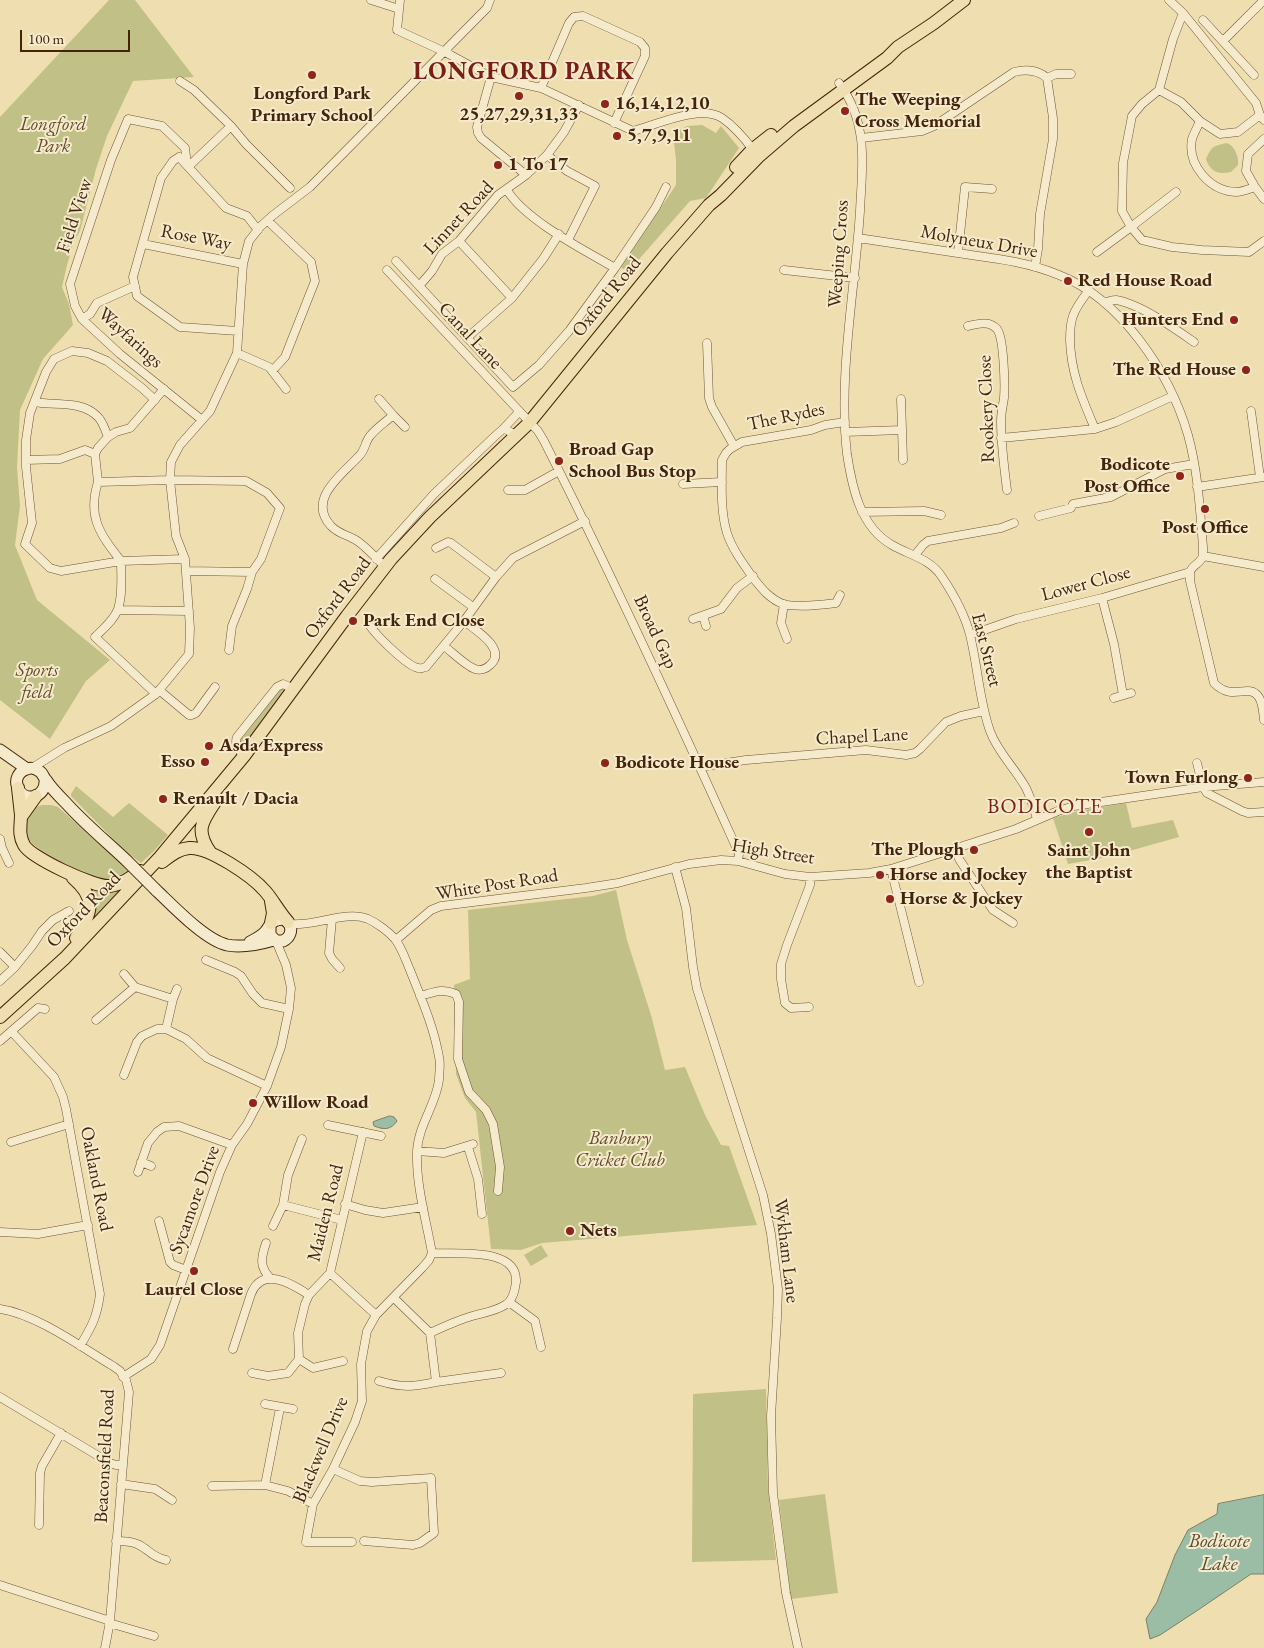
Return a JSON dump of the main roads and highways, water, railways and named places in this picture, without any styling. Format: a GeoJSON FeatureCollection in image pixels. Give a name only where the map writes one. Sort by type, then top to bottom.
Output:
{"type":"FeatureCollection","features":[{"type":"Feature","properties":{"kind":"main road","name":"Oxford Road"},"geometry":{"type":"LineString","coordinates":[[0,1016],[65,958],[160,857],[244,756],[347,616],[381,563],[391,559],[430,517],[529,423],[667,253],[709,205],[717,187],[756,153],[812,112],[884,52],[898,47],[964,0]]}},
{"type":"Feature","properties":{"kind":"main road"},"geometry":{"type":"LineString","coordinates":[[210,852],[203,840],[202,824],[232,771]]}},
{"type":"Feature","properties":{"kind":"main road"},"geometry":{"type":"LineString","coordinates":[[17,784],[21,817],[20,835],[28,851],[37,858],[97,884],[112,885],[129,878],[160,857]]}},
{"type":"Feature","properties":{"kind":"main road"},"geometry":{"type":"LineString","coordinates":[[21,817],[38,795]]}},
{"type":"Feature","properties":{"kind":"main road"},"geometry":{"type":"LineString","coordinates":[[145,873],[174,853],[184,849],[198,848],[210,852],[252,879],[264,890],[289,929]]}},
{"type":"Feature","properties":{"kind":"main road"},"geometry":{"type":"LineString","coordinates":[[65,958],[86,923],[90,908],[90,902],[85,890],[68,873]]}},
{"type":"Feature","properties":{"kind":"main road"},"geometry":{"type":"LineString","coordinates":[[270,924],[271,899]]}},
{"type":"Feature","properties":{"kind":"water"},"geometry":{"type":"Polygon","coordinates":[[[390,1116],[394,1117],[397,1121],[390,1128],[384,1129],[374,1126],[373,1122],[390,1116]]]}},
{"type":"Feature","properties":{"kind":"water","name":"Bodicote Lake"},"geometry":{"type":"Polygon","coordinates":[[[1264,1495],[1264,1574],[1251,1574],[1160,1635],[1150,1639],[1146,1619],[1157,1602],[1175,1555],[1188,1530],[1217,1514],[1218,1504],[1264,1495]]]}},
{"type":"Feature","properties":{"kind":"place","name":"Longford Park Primary School"},"geometry":{"type":"Point","coordinates":[312,75]}},
{"type":"Feature","properties":{"kind":"place","name":"25,27,29,31,33"},"geometry":{"type":"Point","coordinates":[519,96]}},
{"type":"Feature","properties":{"kind":"place","name":"16,14,12,10"},"geometry":{"type":"Point","coordinates":[605,104]}},
{"type":"Feature","properties":{"kind":"place","name":"The Weeping Cross Memorial"},"geometry":{"type":"Point","coordinates":[845,111]}},
{"type":"Feature","properties":{"kind":"place","name":"5,7,9,11"},"geometry":{"type":"Point","coordinates":[617,136]}},
{"type":"Feature","properties":{"kind":"place","name":"1 To 17"},"geometry":{"type":"Point","coordinates":[498,165]}},
{"type":"Feature","properties":{"kind":"place","name":"Red House Road"},"geometry":{"type":"Point","coordinates":[1068,281]}},
{"type":"Feature","properties":{"kind":"place","name":"Hunters End"},"geometry":{"type":"Point","coordinates":[1234,320]}},
{"type":"Feature","properties":{"kind":"place","name":"The Red House"},"geometry":{"type":"Point","coordinates":[1246,370]}},
{"type":"Feature","properties":{"kind":"place","name":"Broad Gap School Bus Stop"},"geometry":{"type":"Point","coordinates":[559,461]}},
{"type":"Feature","properties":{"kind":"place","name":"Bodicote Post Office"},"geometry":{"type":"Point","coordinates":[1180,476]}},
{"type":"Feature","properties":{"kind":"place","name":"Post Office"},"geometry":{"type":"Point","coordinates":[1205,509]}},
{"type":"Feature","properties":{"kind":"place","name":"Park End Close"},"geometry":{"type":"Point","coordinates":[353,621]}},
{"type":"Feature","properties":{"kind":"place","name":"Asda Express"},"geometry":{"type":"Point","coordinates":[209,746]}},
{"type":"Feature","properties":{"kind":"place","name":"Esso"},"geometry":{"type":"Point","coordinates":[205,762]}},
{"type":"Feature","properties":{"kind":"place","name":"Bodicote House"},"geometry":{"type":"Point","coordinates":[605,763]}},
{"type":"Feature","properties":{"kind":"place","name":"Town Furlong"},"geometry":{"type":"Point","coordinates":[1248,778]}},
{"type":"Feature","properties":{"kind":"place","name":"Renault / Dacia"},"geometry":{"type":"Point","coordinates":[163,799]}},
{"type":"Feature","properties":{"kind":"place","name":"Saint John the Baptist"},"geometry":{"type":"Point","coordinates":[1089,832]}},
{"type":"Feature","properties":{"kind":"place","name":"The Plough"},"geometry":{"type":"Point","coordinates":[974,850]}},
{"type":"Feature","properties":{"kind":"place","name":"Horse and Jockey"},"geometry":{"type":"Point","coordinates":[880,875]}},
{"type":"Feature","properties":{"kind":"place","name":"Horse & Jockey"},"geometry":{"type":"Point","coordinates":[890,899]}},
{"type":"Feature","properties":{"kind":"place","name":"Willow Road"},"geometry":{"type":"Point","coordinates":[253,1103]}},
{"type":"Feature","properties":{"kind":"place","name":"Nets"},"geometry":{"type":"Point","coordinates":[570,1231]}},
{"type":"Feature","properties":{"kind":"place","name":"Laurel Close"},"geometry":{"type":"Point","coordinates":[194,1271]}},
{"type":"Feature","properties":{"kind":"district","name":"LONGFORD PARK"},"geometry":{"type":"Point","coordinates":[524,72]}},
{"type":"Feature","properties":{"kind":"district","name":"BODICOTE"},"geometry":{"type":"Point","coordinates":[1045,807]}},
{"type":"Feature","properties":{"kind":"park label","name":"Longford Park"},"geometry":{"type":"Point","coordinates":[53,136]}},
{"type":"Feature","properties":{"kind":"park label","name":"Sports field"},"geometry":{"type":"Point","coordinates":[37,682]}},
{"type":"Feature","properties":{"kind":"park label","name":"Banbury Cricket Club"},"geometry":{"type":"Point","coordinates":[620,1150]}}]}
